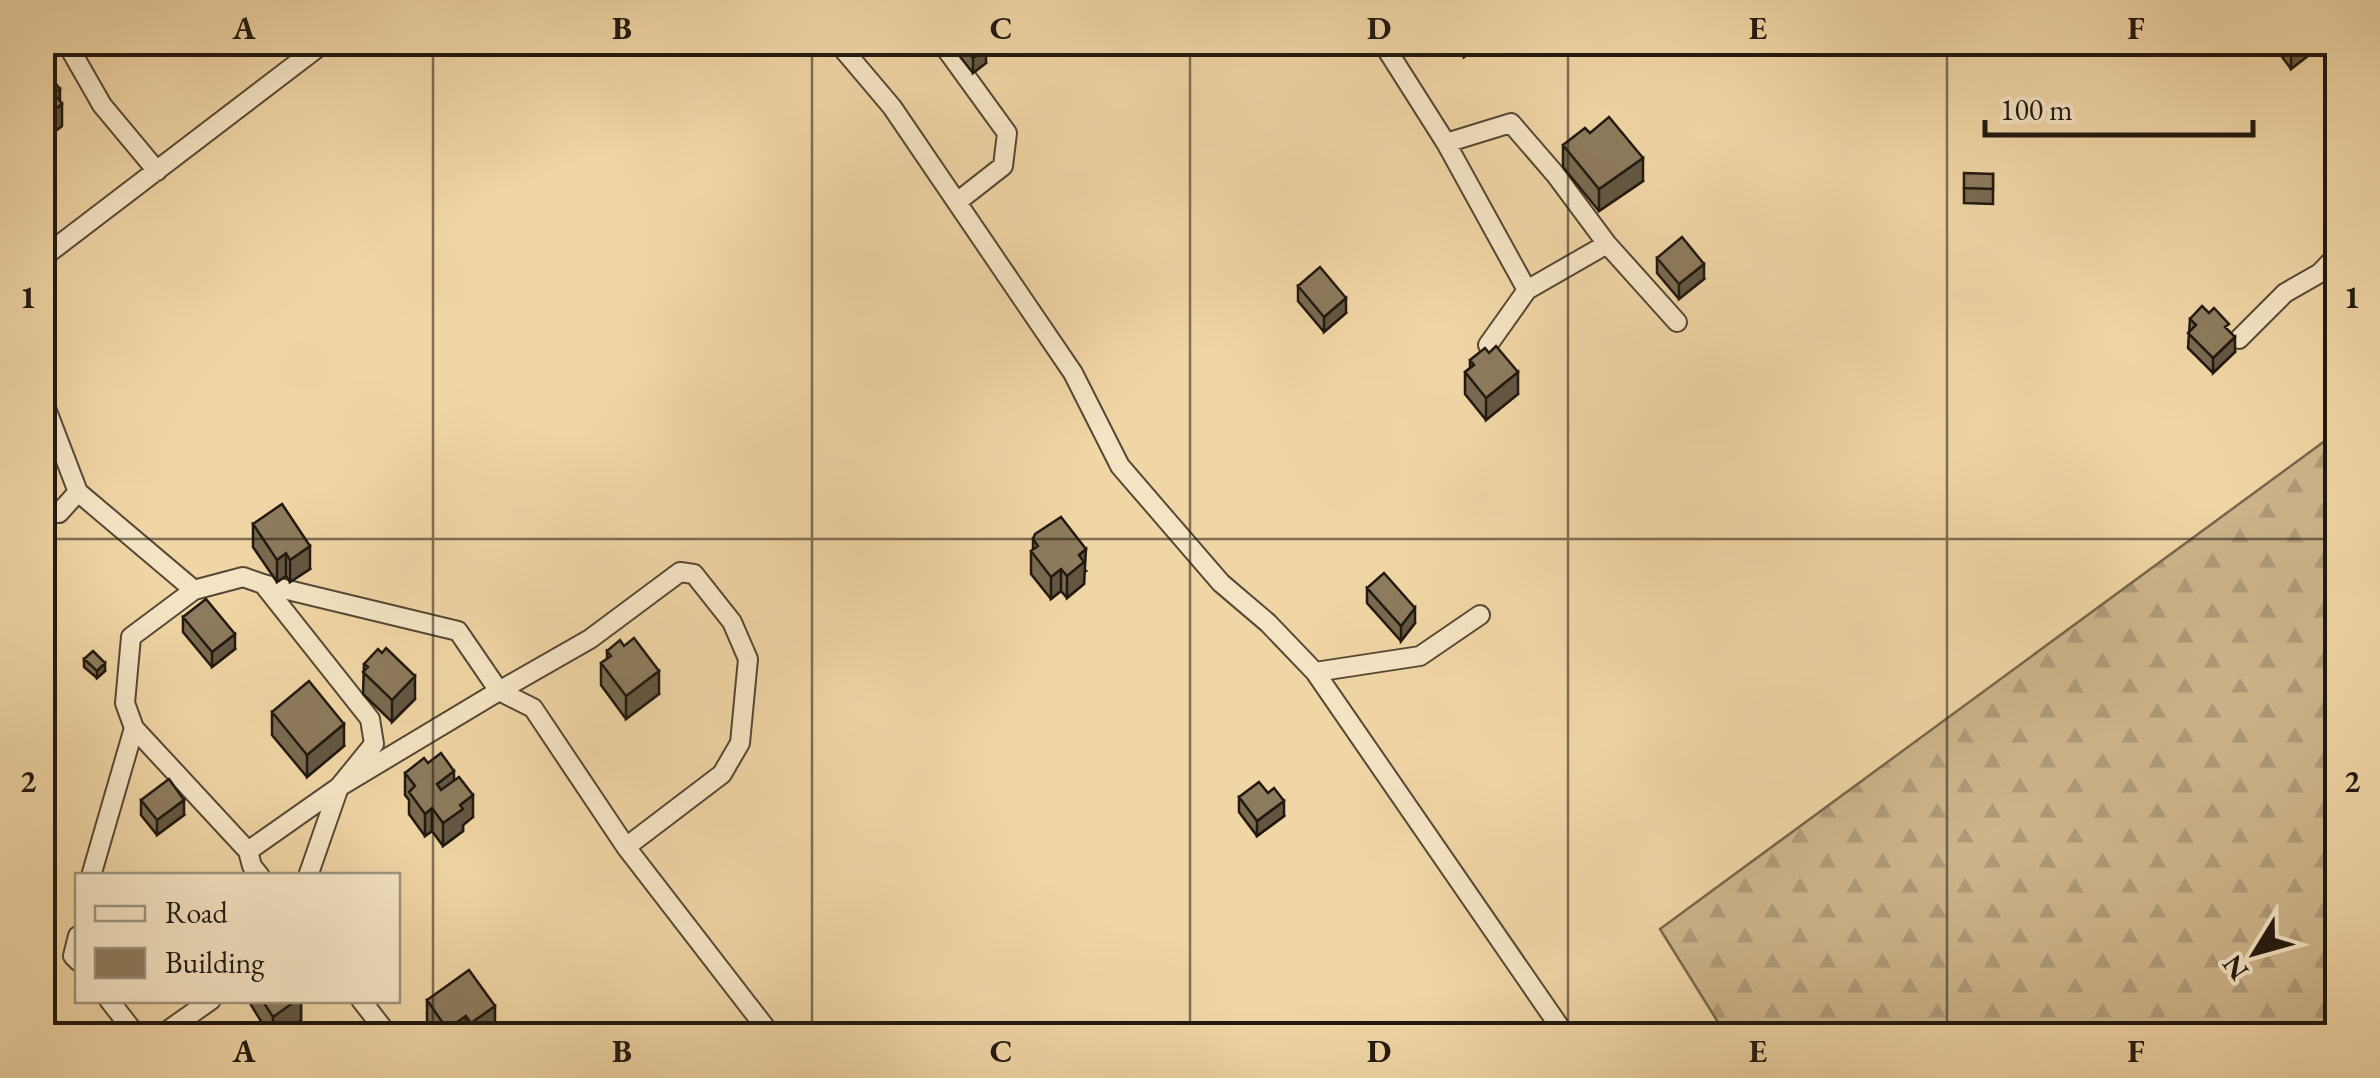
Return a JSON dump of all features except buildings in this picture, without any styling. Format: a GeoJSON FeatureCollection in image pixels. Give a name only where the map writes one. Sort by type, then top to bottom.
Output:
{"type":"FeatureCollection","features":[{"type":"Feature","properties":{"kind":"street"},"geometry":{"type":"LineString","coordinates":[[66,42],[102,105],[157,171]]}},
{"type":"Feature","properties":{"kind":"street"},"geometry":{"type":"LineString","coordinates":[[42,258],[325,42]]}},
{"type":"Feature","properties":{"kind":"street"},"geometry":{"type":"LineString","coordinates":[[837,42],[892,107],[1073,373],[1120,466],[1221,583],[1268,623],[1315,672],[1566,1036]]}},
{"type":"Feature","properties":{"kind":"street"},"geometry":{"type":"LineString","coordinates":[[941,42],[1007,133],[1003,166],[956,202]]}},
{"type":"Feature","properties":{"kind":"street"},"geometry":{"type":"LineString","coordinates":[[1382,42],[1446,143],[1527,290]]}},
{"type":"Feature","properties":{"kind":"street"},"geometry":{"type":"LineString","coordinates":[[1446,143],[1511,122],[1607,244],[1677,322]]}},
{"type":"Feature","properties":{"kind":"street"},"geometry":{"type":"LineString","coordinates":[[1488,345],[1527,290],[1607,244]]}},
{"type":"Feature","properties":{"kind":"street"},"geometry":{"type":"LineString","coordinates":[[2239,339],[2285,293],[2320,273],[2338,254]]}},
{"type":"Feature","properties":{"kind":"street"},"geometry":{"type":"LineString","coordinates":[[42,398],[78,492],[194,590]]}},
{"type":"Feature","properties":{"kind":"street"},"geometry":{"type":"LineString","coordinates":[[42,508],[59,512],[78,492]]}},
{"type":"Feature","properties":{"kind":"street"},"geometry":{"type":"LineString","coordinates":[[248,851],[339,788],[590,638],[680,572],[694,574],[732,622],[748,659],[740,743],[722,774],[626,847]]}},
{"type":"Feature","properties":{"kind":"street"},"geometry":{"type":"LineString","coordinates":[[258,873],[248,851],[134,728],[125,703],[131,637],[194,590],[243,577],[458,631],[499,690],[533,708],[626,847],[772,1036]]}},
{"type":"Feature","properties":{"kind":"street"},"geometry":{"type":"LineString","coordinates":[[263,584],[370,719],[374,744],[339,788],[309,873]]}},
{"type":"Feature","properties":{"kind":"street"},"geometry":{"type":"LineString","coordinates":[[1315,672],[1420,656],[1480,615]]}},
{"type":"Feature","properties":{"kind":"street"},"geometry":{"type":"LineString","coordinates":[[92,873],[134,728]]}},
{"type":"Feature","properties":{"kind":"street"},"geometry":{"type":"LineString","coordinates":[[111,1003],[137,1036]]}},
{"type":"Feature","properties":{"kind":"street"},"geometry":{"type":"LineString","coordinates":[[160,1036],[207,1003]]}},
{"type":"Feature","properties":{"kind":"street"},"geometry":{"type":"LineString","coordinates":[[363,1003],[390,1036]]}},
{"type":"Feature","properties":{"kind":"green space"},"geometry":{"type":"Polygon","coordinates":[[[2337,432],[2337,1035],[1726,1035],[1660,929],[2337,432]]]}}]}
